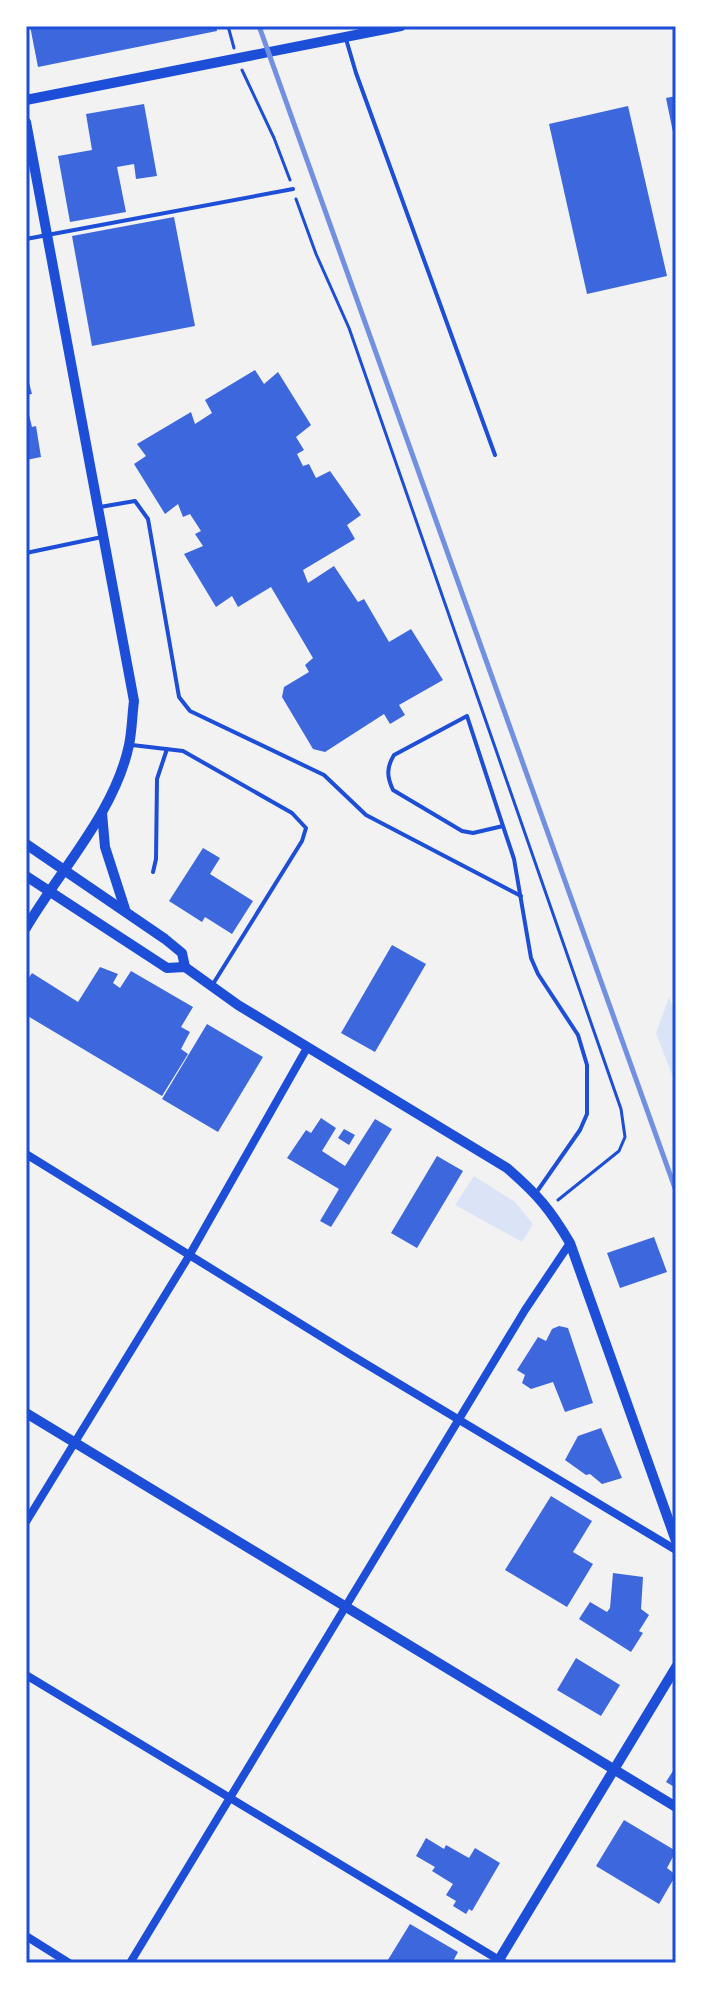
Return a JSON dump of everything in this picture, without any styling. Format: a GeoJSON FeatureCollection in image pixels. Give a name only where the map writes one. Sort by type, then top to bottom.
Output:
{"type":"FeatureCollection","features":[{"type":"Feature","properties":{"kind":"street"},"geometry":{"type":"LineString","coordinates":[[26,100],[401,26]]}},
{"type":"Feature","properties":{"kind":"street"},"geometry":{"type":"LineString","coordinates":[[26,122],[134,701],[129,744],[102,813],[26,928]]}},
{"type":"Feature","properties":{"kind":"street"},"geometry":{"type":"LineString","coordinates":[[102,813],[105,847],[125,909]]}},
{"type":"Feature","properties":{"kind":"street"},"geometry":{"type":"LineString","coordinates":[[26,844],[125,909],[182,953],[185,967]]}},
{"type":"Feature","properties":{"kind":"street"},"geometry":{"type":"LineString","coordinates":[[26,876],[167,968],[185,967],[307,1048],[507,1168],[536,1193],[570,1243],[676,1541]]}},
{"type":"Feature","properties":{"kind":"street"},"geometry":{"type":"LineString","coordinates":[[26,1522],[189,1256],[307,1048]]}},
{"type":"Feature","properties":{"kind":"street"},"geometry":{"type":"LineString","coordinates":[[26,1154],[676,1550]]}},
{"type":"Feature","properties":{"kind":"street"},"geometry":{"type":"LineString","coordinates":[[130,1963],[525,1310],[570,1243]]}},
{"type":"Feature","properties":{"kind":"street"},"geometry":{"type":"LineString","coordinates":[[26,1413],[676,1807]]}},
{"type":"Feature","properties":{"kind":"street"},"geometry":{"type":"LineString","coordinates":[[26,1675],[500,1962],[676,1667]]}},
{"type":"Feature","properties":{"kind":"street"},"geometry":{"type":"LineString","coordinates":[[26,1936],[69,1963]]}},
{"type":"Feature","properties":{"kind":"lane"},"geometry":{"type":"LineString","coordinates":[[345,37],[495,455]]}},
{"type":"Feature","properties":{"kind":"lane"},"geometry":{"type":"LineString","coordinates":[[26,239],[293,189]]}},
{"type":"Feature","properties":{"kind":"lane"},"geometry":{"type":"LineString","coordinates":[[99,507],[135,501],[148,519],[179,697],[190,711],[324,775],[366,815],[521,896]]}},
{"type":"Feature","properties":{"kind":"lane"},"geometry":{"type":"LineString","coordinates":[[26,553],[104,537]]}},
{"type":"Feature","properties":{"kind":"lane"},"geometry":{"type":"LineString","coordinates":[[503,826],[473,833],[462,831],[393,790],[388,779],[388,765],[394,755],[467,716],[514,859],[531,958],[578,1035],[587,1065],[587,1114],[580,1130],[536,1193]]}},
{"type":"Feature","properties":{"kind":"lane"},"geometry":{"type":"LineString","coordinates":[[129,744],[183,751],[292,813],[306,828],[302,841],[211,986]]}},
{"type":"Feature","properties":{"kind":"lane"},"geometry":{"type":"LineString","coordinates":[[153,872],[156,859],[157,779],[167,749]]}},
{"type":"Feature","properties":{"kind":"path"},"geometry":{"type":"LineString","coordinates":[[228,26],[236,58],[274,138],[316,254],[349,328],[621,1109],[625,1137],[619,1151],[549,1208]]}},
{"type":"Feature","properties":{"kind":"shaded area"},"geometry":{"type":"Polygon","coordinates":[[[669,997],[676,1015],[676,1085],[656,1033],[669,997]]]}},
{"type":"Feature","properties":{"kind":"shaded area"},"geometry":{"type":"Polygon","coordinates":[[[474,1176],[515,1202],[533,1224],[522,1242],[455,1205],[474,1176]]]}},
{"type":"Feature","properties":{"kind":"building"},"geometry":{"type":"Polygon","coordinates":[[[30,26],[216,26],[217,31],[38,67],[30,26]]]}},
{"type":"Feature","properties":{"kind":"building"},"geometry":{"type":"Polygon","coordinates":[[[676,96],[676,142],[675,142],[666,98],[676,96]]]}},
{"type":"Feature","properties":{"kind":"building"},"geometry":{"type":"Polygon","coordinates":[[[144,104],[157,176],[136,179],[134,164],[117,167],[126,212],[70,222],[58,156],[92,150],[86,114],[144,104]]]}},
{"type":"Feature","properties":{"kind":"building"},"geometry":{"type":"Polygon","coordinates":[[[628,106],[667,276],[587,294],[549,124],[628,106]]]}},
{"type":"Feature","properties":{"kind":"building"},"geometry":{"type":"Polygon","coordinates":[[[174,217],[195,326],[92,346],[72,236],[174,217]]]}},
{"type":"Feature","properties":{"kind":"building"},"geometry":{"type":"Polygon","coordinates":[[[255,370],[264,384],[278,372],[311,425],[296,437],[304,450],[297,454],[303,466],[309,464],[316,478],[330,471],[361,515],[347,525],[355,539],[303,570],[308,583],[334,566],[358,602],[364,599],[389,642],[411,629],[443,680],[399,705],[405,715],[390,724],[384,714],[325,752],[313,749],[282,697],[284,687],[309,672],[305,665],[313,658],[271,587],[238,607],[232,596],[216,607],[184,554],[203,546],[195,534],[201,531],[190,514],[183,517],[178,504],[165,514],[134,464],[146,456],[137,444],[191,412],[195,424],[212,413],[205,400],[255,370]]]}},
{"type":"Feature","properties":{"kind":"building"},"geometry":{"type":"Polygon","coordinates":[[[26,371],[32,394],[26,395],[26,371]]]}},
{"type":"Feature","properties":{"kind":"building"},"geometry":{"type":"Polygon","coordinates":[[[26,402],[32,427],[36,426],[41,457],[26,460],[26,402]]]}},
{"type":"Feature","properties":{"kind":"building"},"geometry":{"type":"Polygon","coordinates":[[[203,848],[220,858],[210,874],[253,901],[232,934],[205,917],[202,922],[169,901],[203,848]]]}},
{"type":"Feature","properties":{"kind":"building"},"geometry":{"type":"Polygon","coordinates":[[[392,945],[426,964],[375,1052],[341,1033],[392,945]]]}},
{"type":"Feature","properties":{"kind":"building"},"geometry":{"type":"Polygon","coordinates":[[[100,967],[118,974],[113,983],[120,988],[131,971],[193,1007],[181,1027],[190,1032],[181,1049],[188,1054],[162,1096],[26,1015],[26,982],[32,973],[78,1002],[100,967]]]}},
{"type":"Feature","properties":{"kind":"building"},"geometry":{"type":"Polygon","coordinates":[[[207,1024],[263,1057],[218,1132],[162,1099],[207,1024]]]}},
{"type":"Feature","properties":{"kind":"building"},"geometry":{"type":"Polygon","coordinates":[[[321,1118],[336,1128],[322,1151],[345,1166],[375,1119],[392,1129],[331,1227],[320,1221],[339,1189],[287,1158],[306,1130],[311,1133],[321,1118]]]}},
{"type":"Feature","properties":{"kind":"building"},"geometry":{"type":"Polygon","coordinates":[[[344,1129],[355,1135],[349,1145],[338,1138],[344,1129]]]}},
{"type":"Feature","properties":{"kind":"building"},"geometry":{"type":"Polygon","coordinates":[[[437,1156],[463,1171],[417,1248],[391,1233],[437,1156]]]}},
{"type":"Feature","properties":{"kind":"building"},"geometry":{"type":"Polygon","coordinates":[[[654,1237],[667,1272],[620,1288],[607,1253],[654,1237]]]}},
{"type":"Feature","properties":{"kind":"building"},"geometry":{"type":"Polygon","coordinates":[[[559,1326],[568,1328],[593,1403],[565,1412],[553,1382],[531,1389],[522,1383],[525,1375],[517,1370],[538,1337],[546,1341],[552,1329],[559,1326]]]}},
{"type":"Feature","properties":{"kind":"building"},"geometry":{"type":"Polygon","coordinates":[[[601,1428],[622,1478],[602,1484],[565,1460],[578,1436],[601,1428]]]}},
{"type":"Feature","properties":{"kind":"building"},"geometry":{"type":"Polygon","coordinates":[[[551,1496],[592,1521],[573,1552],[593,1564],[567,1607],[505,1570],[551,1496]]]}},
{"type":"Feature","properties":{"kind":"building"},"geometry":{"type":"Polygon","coordinates":[[[613,1573],[643,1577],[641,1609],[649,1615],[639,1631],[643,1633],[631,1652],[579,1619],[590,1602],[607,1612],[610,1608],[613,1573]]]}},
{"type":"Feature","properties":{"kind":"building"},"geometry":{"type":"Polygon","coordinates":[[[576,1658],[620,1685],[601,1716],[557,1690],[576,1658]]]}},
{"type":"Feature","properties":{"kind":"building"},"geometry":{"type":"Polygon","coordinates":[[[676,1766],[676,1788],[666,1782],[676,1766]]]}},
{"type":"Feature","properties":{"kind":"building"},"geometry":{"type":"Polygon","coordinates":[[[624,1820],[676,1851],[667,1868],[676,1875],[659,1904],[596,1866],[624,1820]]]}},
{"type":"Feature","properties":{"kind":"building"},"geometry":{"type":"Polygon","coordinates":[[[426,1838],[469,1858],[475,1848],[500,1863],[472,1911],[469,1909],[466,1914],[453,1906],[456,1901],[446,1895],[453,1884],[432,1871],[435,1867],[416,1856],[426,1838]]]}},
{"type":"Feature","properties":{"kind":"building"},"geometry":{"type":"Polygon","coordinates":[[[410,1924],[458,1952],[452,1963],[386,1963],[410,1924]]]}},
{"type":"Feature","properties":{"kind":"railway"},"geometry":{"type":"LineString","coordinates":[[259,26],[676,1191]]}}]}
